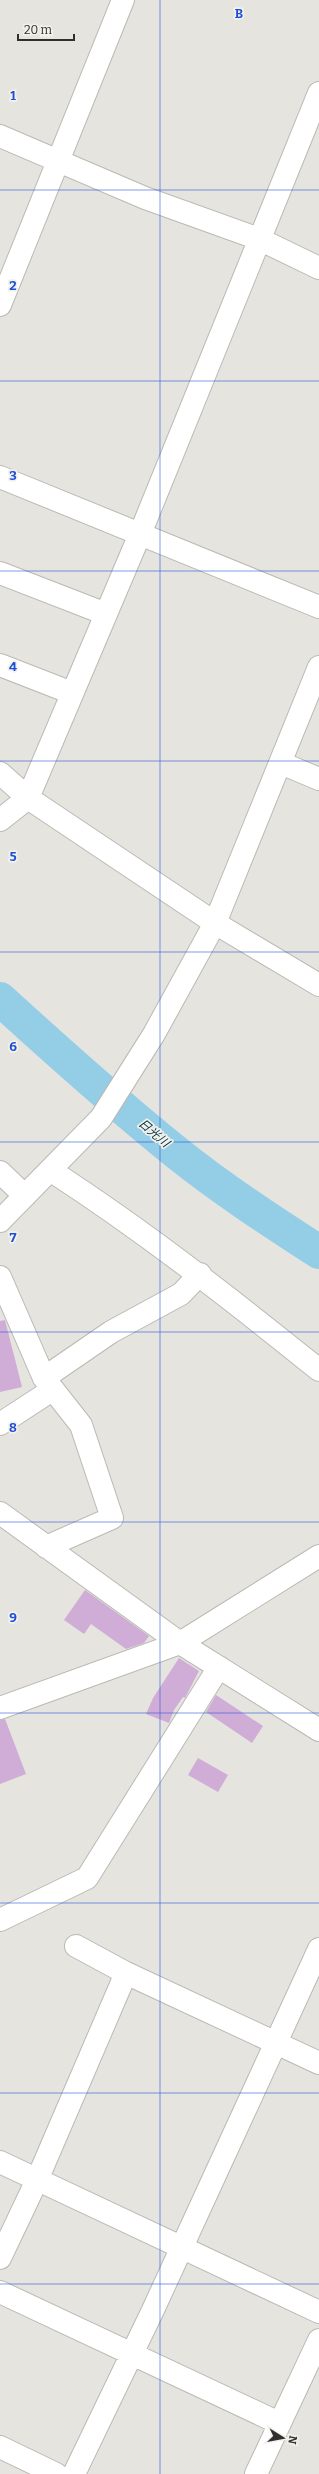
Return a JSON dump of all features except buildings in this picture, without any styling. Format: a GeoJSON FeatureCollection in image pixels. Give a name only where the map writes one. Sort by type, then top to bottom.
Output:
{"type":"FeatureCollection","features":[{"type":"Feature","properties":{"kind":"street"},"geometry":{"type":"LineString","coordinates":[[0,305],[57,160],[123,0]]}},
{"type":"Feature","properties":{"kind":"street"},"geometry":{"type":"LineString","coordinates":[[0,820],[28,798],[140,534],[319,93]]}},
{"type":"Feature","properties":{"kind":"street"},"geometry":{"type":"LineString","coordinates":[[0,136],[144,198],[259,240],[319,268]]}},
{"type":"Feature","properties":{"kind":"street"},"geometry":{"type":"LineString","coordinates":[[0,476],[319,607]]}},
{"type":"Feature","properties":{"kind":"street"},"geometry":{"type":"LineString","coordinates":[[0,573],[106,614]]}},
{"type":"Feature","properties":{"kind":"street"},"geometry":{"type":"LineString","coordinates":[[0,665],[72,693]]}},
{"type":"Feature","properties":{"kind":"street"},"geometry":{"type":"LineString","coordinates":[[0,1221],[101,1118],[154,1034],[215,923],[319,667]]}},
{"type":"Feature","properties":{"kind":"street"},"geometry":{"type":"LineString","coordinates":[[281,763],[319,779]]}},
{"type":"Feature","properties":{"kind":"street"},"geometry":{"type":"LineString","coordinates":[[0,773],[28,798],[215,923],[319,985]]}},
{"type":"Feature","properties":{"kind":"street"},"geometry":{"type":"LineString","coordinates":[[50,1170],[120,1215],[200,1274],[319,1370]]}},
{"type":"Feature","properties":{"kind":"street"},"geometry":{"type":"LineString","coordinates":[[0,1172],[25,1196]]}},
{"type":"Feature","properties":{"kind":"street"},"geometry":{"type":"LineString","coordinates":[[0,1424],[112,1332],[181,1294],[200,1274]]}},
{"type":"Feature","properties":{"kind":"street"},"geometry":{"type":"LineString","coordinates":[[0,1277],[48,1384],[81,1425],[112,1518],[46,1547]]}},
{"type":"Feature","properties":{"kind":"street"},"geometry":{"type":"LineString","coordinates":[[0,1513],[180,1643],[319,1730]]}},
{"type":"Feature","properties":{"kind":"street"},"geometry":{"type":"LineString","coordinates":[[0,1708],[180,1643],[319,1556]]}},
{"type":"Feature","properties":{"kind":"street"},"geometry":{"type":"LineString","coordinates":[[0,1920],[87,1878],[219,1667]]}},
{"type":"Feature","properties":{"kind":"street"},"geometry":{"type":"LineString","coordinates":[[76,1946],[126,1973],[275,2044],[319,2063]]}},
{"type":"Feature","properties":{"kind":"street"},"geometry":{"type":"LineString","coordinates":[[74,2474],[132,2355],[319,1950]]}},
{"type":"Feature","properties":{"kind":"street"},"geometry":{"type":"LineString","coordinates":[[0,2258],[37,2180],[126,1973]]}},
{"type":"Feature","properties":{"kind":"street"},"geometry":{"type":"LineString","coordinates":[[0,2162],[319,2312]]}},
{"type":"Feature","properties":{"kind":"street"},"geometry":{"type":"LineString","coordinates":[[0,2292],[279,2423]]}},
{"type":"Feature","properties":{"kind":"street"},"geometry":{"type":"LineString","coordinates":[[256,2474],[319,2340]]}},
{"type":"Feature","properties":{"kind":"street"},"geometry":{"type":"LineString","coordinates":[[0,2447],[56,2474]]}},
{"type":"Feature","properties":{"kind":"waterway","name":"日光川"},"geometry":{"type":"LineString","coordinates":[[0,999],[87,1078],[177,1153],[229,1192],[319,1252]]}}]}
